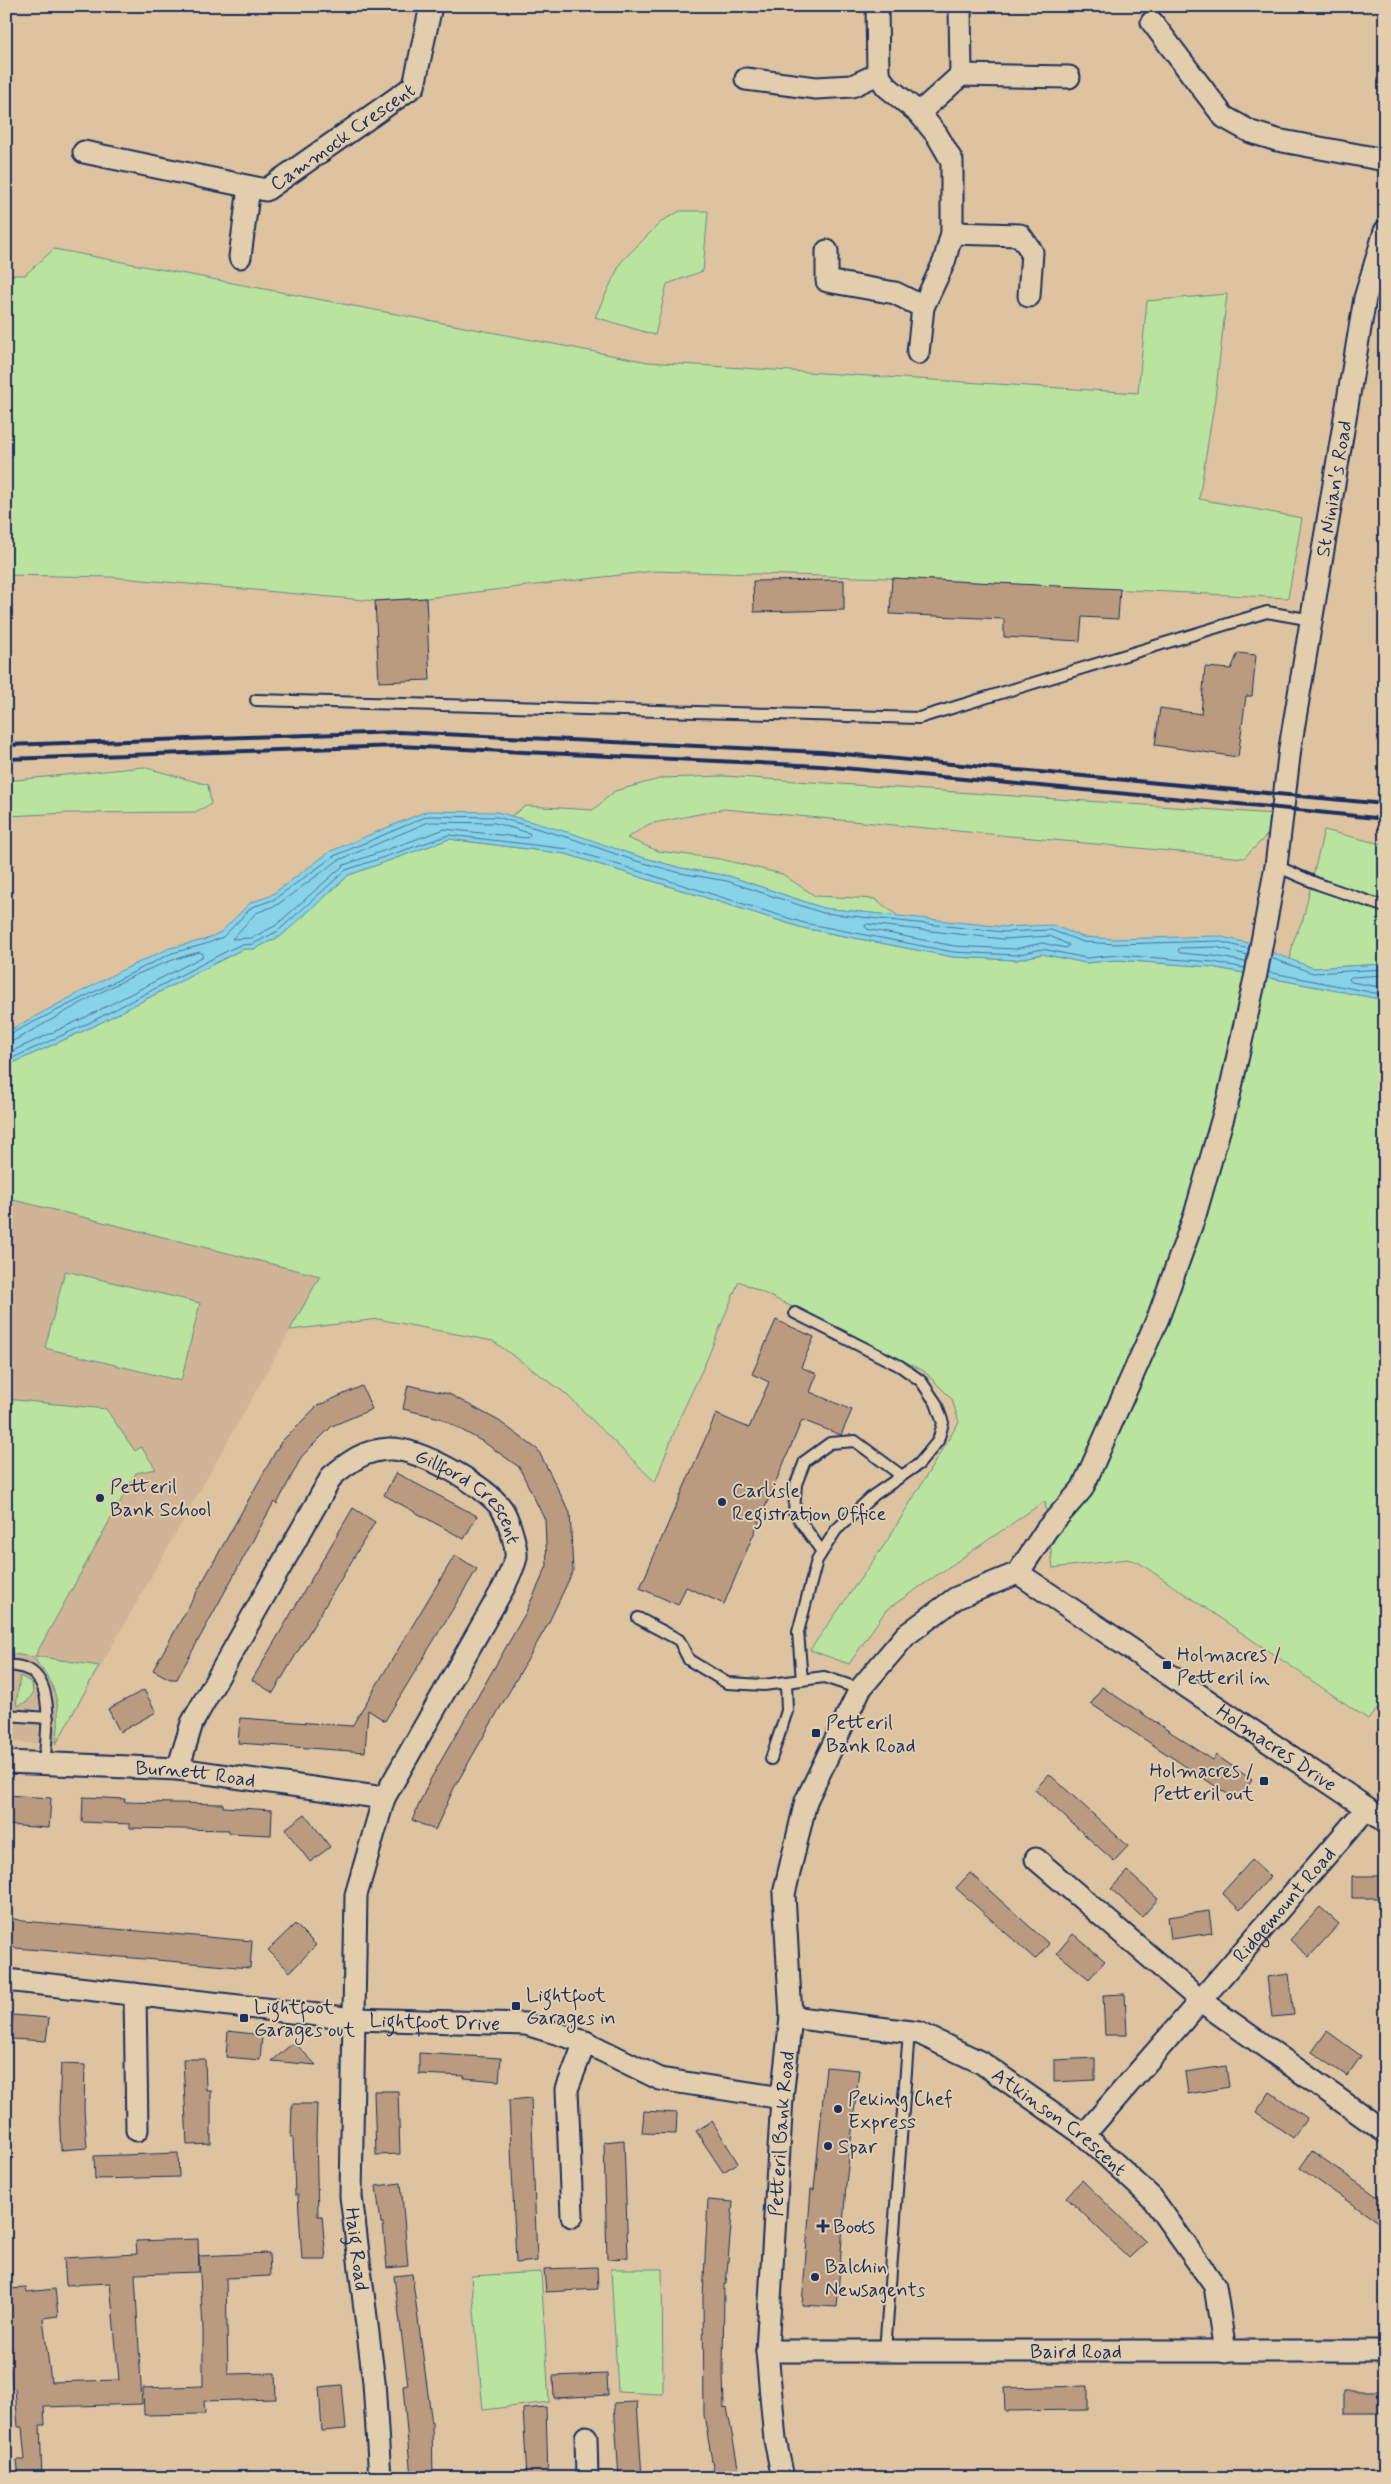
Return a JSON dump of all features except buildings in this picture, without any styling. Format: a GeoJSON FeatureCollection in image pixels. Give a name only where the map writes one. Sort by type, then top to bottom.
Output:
{"type":"FeatureCollection","features":[{"type":"Feature","properties":{"kind":"street","name":"Cammock Crescent"},"geometry":{"type":"LineString","coordinates":[[84,152],[266,190],[414,86],[431,6]]}},
{"type":"Feature","properties":{"kind":"street"},"geometry":{"type":"LineString","coordinates":[[877,6],[878,74],[886,86],[919,113],[937,135],[952,162],[952,233],[944,262],[923,307],[918,353]]}},
{"type":"Feature","properties":{"kind":"street"},"geometry":{"type":"LineString","coordinates":[[960,6],[962,75]]}},
{"type":"Feature","properties":{"kind":"street"},"geometry":{"type":"LineString","coordinates":[[1152,22],[1224,117],[1251,132],[1277,140],[1385,160]]}},
{"type":"Feature","properties":{"kind":"street"},"geometry":{"type":"LineString","coordinates":[[746,79],[816,88],[852,86],[878,74]]}},
{"type":"Feature","properties":{"kind":"street"},"geometry":{"type":"LineString","coordinates":[[919,113],[962,75],[1069,77]]}},
{"type":"Feature","properties":{"kind":"street","name":"Cammock Crescent"},"geometry":{"type":"LineString","coordinates":[[240,257],[250,187]]}},
{"type":"Feature","properties":{"kind":"street","name":"St Ninian's Road"},"geometry":{"type":"LineString","coordinates":[[1018,1573],[1047,1529],[1082,1489],[1158,1318],[1195,1215],[1229,1096],[1256,974],[1276,866],[1290,748],[1312,620],[1375,298],[1385,231]]}},
{"type":"Feature","properties":{"kind":"street"},"geometry":{"type":"LineString","coordinates":[[952,233],[1020,235],[1032,252],[1029,296]]}},
{"type":"Feature","properties":{"kind":"street"},"geometry":{"type":"LineString","coordinates":[[827,251],[827,281],[895,293],[923,307]]}},
{"type":"Feature","properties":{"kind":"street","name":"Gillford Crescent"},"geometry":{"type":"LineString","coordinates":[[178,1769],[192,1723],[332,1476],[348,1462],[364,1453],[390,1449],[408,1451],[428,1458],[487,1493],[502,1510],[511,1531],[516,1557],[505,1585],[384,1798],[356,1896],[354,2019]]}},
{"type":"Feature","properties":{"kind":"street","name":"Petteril Bank Road"},"geometry":{"type":"LineString","coordinates":[[783,2478],[775,2440],[767,2351],[782,2098],[791,2016],[784,1894],[806,1801],[860,1689],[906,1635],[956,1598],[1018,1573]]}},
{"type":"Feature","properties":{"kind":"street","name":"Holmacres Drive"},"geometry":{"type":"LineString","coordinates":[[1018,1573],[1367,1808],[1385,1823]]}},
{"type":"Feature","properties":{"kind":"street","name":"Burnett Road"},"geometry":{"type":"LineString","coordinates":[[6,1762],[178,1769],[384,1798]]}},
{"type":"Feature","properties":{"kind":"street","name":"Ridgemount Road"},"geometry":{"type":"LineString","coordinates":[[1084,2135],[1367,1808]]}},
{"type":"Feature","properties":{"kind":"street"},"geometry":{"type":"LineString","coordinates":[[1036,1859],[1201,2001],[1385,2132]]}},
{"type":"Feature","properties":{"kind":"street","name":"Lightfoot Drive"},"geometry":{"type":"LineString","coordinates":[[6,1980],[354,2019],[526,2024],[585,2042],[660,2079],[782,2098]]}},
{"type":"Feature","properties":{"kind":"street"},"geometry":{"type":"LineString","coordinates":[[135,1994],[137,2130]]}},
{"type":"Feature","properties":{"kind":"street","name":"Atkinson Crescent"},"geometry":{"type":"LineString","coordinates":[[791,2016],[919,2033],[982,2063],[1084,2135],[1152,2198],[1215,2286],[1225,2352]]}},
{"type":"Feature","properties":{"kind":"street","name":"Haig Road"},"geometry":{"type":"LineString","coordinates":[[354,2019],[351,2196],[374,2382],[380,2478]]}},
{"type":"Feature","properties":{"kind":"street"},"geometry":{"type":"LineString","coordinates":[[572,2216],[567,2089],[585,2042]]}},
{"type":"Feature","properties":{"kind":"street","name":"Baird Road"},"geometry":{"type":"LineString","coordinates":[[767,2351],[1385,2351]]}},
{"type":"Feature","properties":{"kind":"street"},"geometry":{"type":"LineString","coordinates":[[586,2437],[587,2478]]}},
{"type":"Feature","properties":{"kind":"lane"},"geometry":{"type":"LineString","coordinates":[[256,700],[919,718],[1267,612],[1312,620]]}},
{"type":"Feature","properties":{"kind":"lane"},"geometry":{"type":"LineString","coordinates":[[1276,866],[1318,884],[1385,907]]}},
{"type":"Feature","properties":{"kind":"lane"},"geometry":{"type":"LineString","coordinates":[[795,1312],[900,1366],[920,1381],[936,1402],[943,1423],[938,1441],[919,1464],[874,1495],[836,1530],[822,1552],[808,1588],[798,1632],[802,1680]]}},
{"type":"Feature","properties":{"kind":"lane"},"geometry":{"type":"LineString","coordinates":[[822,1552],[794,1512],[796,1484],[805,1461],[830,1443],[855,1441],[902,1476]]}},
{"type":"Feature","properties":{"kind":"lane"},"geometry":{"type":"LineString","coordinates":[[638,1618],[679,1640],[689,1660],[727,1683],[764,1685],[824,1677],[860,1689]]}},
{"type":"Feature","properties":{"kind":"lane"},"geometry":{"type":"LineString","coordinates":[[6,1665],[22,1666],[33,1672],[45,1693],[48,1718],[44,1765]]}},
{"type":"Feature","properties":{"kind":"lane"},"geometry":{"type":"LineString","coordinates":[[772,1759],[787,1712],[786,1682]]}},
{"type":"Feature","properties":{"kind":"lane"},"geometry":{"type":"LineString","coordinates":[[6,1715],[48,1718]]}},
{"type":"Feature","properties":{"kind":"lane"},"geometry":{"type":"LineString","coordinates":[[885,2351],[908,2031]]}},
{"type":"Feature","properties":{"kind":"shaded area","name":"Petteril Bank School"},"geometry":{"type":"Polygon","coordinates":[[[6,1197],[321,1276],[56,1745],[6,1741],[6,1197]]]}},
{"type":"Feature","properties":{"kind":"green space"},"geometry":{"type":"Polygon","coordinates":[[[680,211],[708,211],[703,271],[667,284],[655,335],[595,317],[621,262],[662,221],[680,211]]]}},
{"type":"Feature","properties":{"kind":"green space"},"geometry":{"type":"Polygon","coordinates":[[[54,249],[648,362],[1138,393],[1147,301],[1227,294],[1215,398],[1199,499],[1302,518],[1288,598],[892,578],[654,571],[426,598],[375,601],[111,577],[6,575],[6,275],[25,275],[54,249]]]}},
{"type":"Feature","properties":{"kind":"green space"},"geometry":{"type":"Polygon","coordinates":[[[143,767],[208,785],[211,804],[195,812],[69,813],[6,816],[6,781],[143,767]]]}},
{"type":"Feature","properties":{"kind":"green space"},"geometry":{"type":"Polygon","coordinates":[[[724,776],[1274,814],[1270,832],[1244,858],[724,809],[649,824],[627,838],[658,851],[720,859],[782,874],[815,896],[875,899],[898,916],[823,908],[729,876],[681,868],[511,816],[526,806],[593,810],[615,791],[663,778],[724,776]]]}},
{"type":"Feature","properties":{"kind":"green space"},"geometry":{"type":"Polygon","coordinates":[[[1324,830],[1385,845],[1385,964],[1313,968],[1290,960],[1293,942],[1303,919],[1324,830]]]}},
{"type":"Feature","properties":{"kind":"green space"},"geometry":{"type":"Polygon","coordinates":[[[449,839],[566,854],[803,928],[953,957],[1016,960],[1042,954],[1086,963],[1117,960],[1212,967],[1385,1000],[1385,1701],[1368,1719],[1138,1562],[1127,1559],[1053,1568],[1045,1501],[886,1610],[849,1664],[810,1650],[887,1541],[959,1422],[952,1399],[924,1371],[739,1281],[705,1364],[680,1417],[655,1482],[565,1393],[493,1341],[378,1319],[290,1330],[320,1276],[6,1198],[6,1066],[92,1027],[243,949],[254,949],[281,936],[349,875],[449,839]]]}},
{"type":"Feature","properties":{"kind":"green space"},"geometry":{"type":"Polygon","coordinates":[[[65,1271],[200,1303],[181,1381],[45,1348],[65,1271]]]}},
{"type":"Feature","properties":{"kind":"green space"},"geometry":{"type":"Polygon","coordinates":[[[6,1399],[106,1409],[135,1451],[141,1447],[156,1469],[136,1473],[35,1656],[99,1666],[56,1744],[58,1727],[57,1701],[47,1676],[34,1657],[6,1653],[6,1600],[9,1569],[6,1569],[6,1399]]]}},
{"type":"Feature","properties":{"kind":"green space"},"geometry":{"type":"Polygon","coordinates":[[[20,1676],[32,1683],[33,1693],[27,1702],[16,1706],[20,1676]]]}},
{"type":"Feature","properties":{"kind":"green space"},"geometry":{"type":"Polygon","coordinates":[[[611,2269],[662,2269],[663,2394],[618,2392],[611,2269]]]}},
{"type":"Feature","properties":{"kind":"green space"},"geometry":{"type":"Polygon","coordinates":[[[541,2272],[549,2402],[483,2410],[471,2276],[541,2272]]]}},
{"type":"Feature","properties":{"kind":"water"},"geometry":{"type":"Polygon","coordinates":[[[427,811],[497,812],[681,868],[729,876],[823,908],[1004,927],[1052,925],[1083,937],[1115,939],[1218,936],[1248,943],[1313,968],[1385,964],[1385,1000],[1212,967],[1117,960],[1086,963],[1042,954],[1016,960],[953,957],[803,928],[566,854],[449,839],[349,875],[281,936],[254,949],[243,949],[92,1027],[6,1066],[6,1032],[118,972],[170,948],[204,940],[221,932],[250,903],[270,896],[331,851],[427,811]]]}},
{"type":"Feature","properties":{"kind":"railway"},"geometry":{"type":"LineString","coordinates":[[6,745],[399,732],[822,752],[1385,804]]}},
{"type":"Feature","properties":{"kind":"railway"},"geometry":{"type":"LineString","coordinates":[[6,759],[399,746],[821,766],[1385,819]]}},
{"type":"Feature","properties":{"kind":"place","name":"Petteril Bank School"},"geometry":{"type":"Point","coordinates":[100,1498]}},
{"type":"Feature","properties":{"kind":"place","name":"Carlisle Registration Office"},"geometry":{"type":"Point","coordinates":[722,1502]}},
{"type":"Feature","properties":{"kind":"place","name":"Holmacres / Petteril in"},"geometry":{"type":"Point","coordinates":[1167,1665]}},
{"type":"Feature","properties":{"kind":"place","name":"Petteril Bank Road"},"geometry":{"type":"Point","coordinates":[816,1733]}},
{"type":"Feature","properties":{"kind":"place","name":"Holmacres / Petteril out"},"geometry":{"type":"Point","coordinates":[1264,1781]}},
{"type":"Feature","properties":{"kind":"place","name":"Lightfoot Garages in"},"geometry":{"type":"Point","coordinates":[516,2006]}},
{"type":"Feature","properties":{"kind":"place","name":"Lightfoot Garages out"},"geometry":{"type":"Point","coordinates":[244,2018]}},
{"type":"Feature","properties":{"kind":"place","name":"Peking Chef Express"},"geometry":{"type":"Point","coordinates":[838,2109]}},
{"type":"Feature","properties":{"kind":"place","name":"Spar"},"geometry":{"type":"Point","coordinates":[828,2146]}},
{"type":"Feature","properties":{"kind":"place","name":"Boots"},"geometry":{"type":"Point","coordinates":[823,2226]}},
{"type":"Feature","properties":{"kind":"place","name":"Balchin Newsagents"},"geometry":{"type":"Point","coordinates":[815,2277]}}]}
